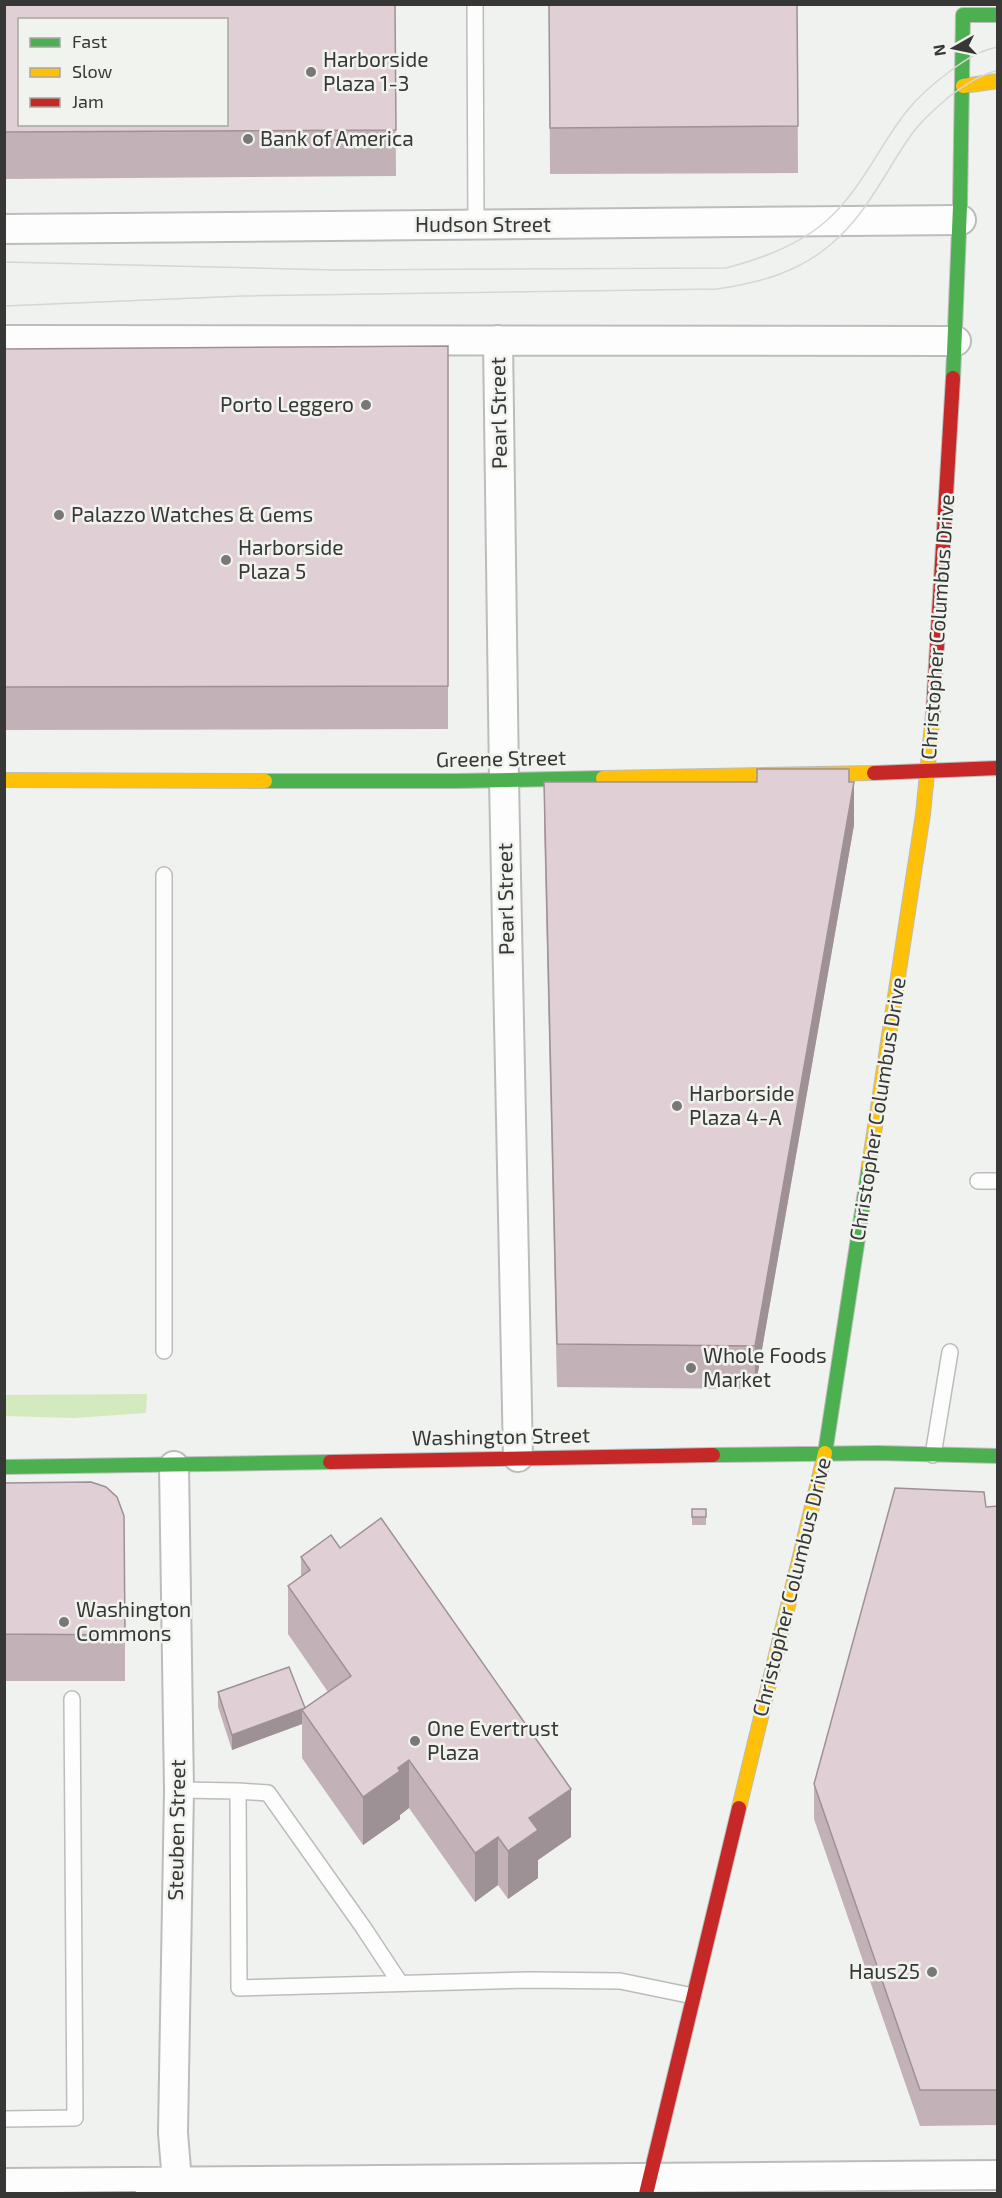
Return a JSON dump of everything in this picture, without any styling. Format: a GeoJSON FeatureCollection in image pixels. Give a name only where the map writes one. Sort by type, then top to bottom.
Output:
{"type":"FeatureCollection","features":[{"type":"Feature","properties":{"kind":"street"},"geometry":{"type":"LineString","coordinates":[[963,10],[998,15]]}},
{"type":"Feature","properties":{"kind":"street","name":"Christopher Columbus Drive"},"geometry":{"type":"LineString","coordinates":[[648,2185],[825,1454],[923,814],[933,726],[956,341],[961,220],[963,10]]}},
{"type":"Feature","properties":{"kind":"street"},"geometry":{"type":"LineString","coordinates":[[963,86],[998,81]]}},
{"type":"Feature","properties":{"kind":"street","name":"Hudson Street"},"geometry":{"type":"LineString","coordinates":[[4,229],[961,220]]}},
{"type":"Feature","properties":{"kind":"street"},"geometry":{"type":"LineString","coordinates":[[4,340],[956,341]]}},
{"type":"Feature","properties":{"kind":"street","name":"Pearl Street"},"geometry":{"type":"LineString","coordinates":[[498,340],[504,780],[519,1457]]}},
{"type":"Feature","properties":{"kind":"street","name":"Greene Street"},"geometry":{"type":"LineString","coordinates":[[4,780],[504,780],[851,774],[998,768]]}},
{"type":"Feature","properties":{"kind":"street","name":"Washington Street"},"geometry":{"type":"LineString","coordinates":[[4,1467],[174,1466],[519,1457],[825,1454],[998,1456]]}},
{"type":"Feature","properties":{"kind":"street","name":"Steuben Street"},"geometry":{"type":"LineString","coordinates":[[174,1466],[179,1790],[173,2133],[178,2187]]}},
{"type":"Feature","properties":{"kind":"street"},"geometry":{"type":"LineString","coordinates":[[4,2183],[178,2187],[648,2185],[998,2175]]}},
{"type":"Feature","properties":{"kind":"lane"},"geometry":{"type":"LineString","coordinates":[[475,4],[476,225]]}},
{"type":"Feature","properties":{"kind":"lane"},"geometry":{"type":"LineString","coordinates":[[164,875],[164,1352]]}},
{"type":"Feature","properties":{"kind":"lane"},"geometry":{"type":"LineString","coordinates":[[978,1181],[998,1181]]}},
{"type":"Feature","properties":{"kind":"lane"},"geometry":{"type":"LineString","coordinates":[[933,1455],[950,1352]]}},
{"type":"Feature","properties":{"kind":"lane"},"geometry":{"type":"LineString","coordinates":[[4,2119],[75,2118],[72,1699]]}},
{"type":"Feature","properties":{"kind":"lane"},"geometry":{"type":"LineString","coordinates":[[179,1790],[268,1793],[400,1983]]}},
{"type":"Feature","properties":{"kind":"lane"},"geometry":{"type":"LineString","coordinates":[[238,1791],[238,1988],[529,1980],[620,1981],[693,1996]]}},
{"type":"Feature","properties":{"kind":"green space"},"geometry":{"type":"Polygon","coordinates":[[[147,1394],[146,1413],[74,1418],[5,1416],[5,1395],[147,1394]]]}},
{"type":"Feature","properties":{"kind":"building"},"geometry":{"type":"Polygon","coordinates":[[[4,4],[395,4],[396,130],[4,132],[4,4]]]}},
{"type":"Feature","properties":{"kind":"building"},"geometry":{"type":"Polygon","coordinates":[[[549,4],[797,4],[798,126],[550,128],[549,4]]]}},
{"type":"Feature","properties":{"kind":"building","name":"Harborside Plaza 5"},"geometry":{"type":"Polygon","coordinates":[[[448,346],[448,686],[4,687],[4,349],[448,346]]]}},
{"type":"Feature","properties":{"kind":"building","name":"Harborside Plaza 4-A"},"geometry":{"type":"Polygon","coordinates":[[[757,769],[849,769],[849,782],[854,782],[755,1346],[557,1344],[544,782],[757,782],[757,769]]]}},
{"type":"Feature","properties":{"kind":"building","name":"Washington Commons"},"geometry":{"type":"Polygon","coordinates":[[[91,1482],[106,1487],[117,1497],[124,1516],[125,1635],[4,1634],[4,1483],[91,1482]]]}},
{"type":"Feature","properties":{"kind":"building","name":"Haus25"},"geometry":{"type":"Polygon","coordinates":[[[895,1488],[984,1492],[986,1507],[998,1506],[998,2090],[920,2090],[814,1784],[895,1488]]]}},
{"type":"Feature","properties":{"kind":"building"},"geometry":{"type":"Polygon","coordinates":[[[692,1509],[706,1509],[706,1517],[692,1517],[692,1509]]]}},
{"type":"Feature","properties":{"kind":"building","name":"One Evertrust Plaza"},"geometry":{"type":"Polygon","coordinates":[[[381,1518],[571,1789],[529,1818],[538,1830],[508,1851],[498,1837],[475,1853],[409,1760],[398,1768],[400,1771],[363,1797],[302,1710],[351,1676],[288,1586],[310,1570],[301,1557],[331,1535],[340,1548],[381,1518]]]}},
{"type":"Feature","properties":{"kind":"building"},"geometry":{"type":"Polygon","coordinates":[[[289,1667],[305,1708],[232,1735],[218,1692],[289,1667]]]}},
{"type":"Feature","properties":{"kind":"building"},"geometry":{"type":"Polygon","coordinates":[[[135,2192],[135,2193],[23,2193],[135,2192]]]}},
{"type":"Feature","properties":{"kind":"tram line"},"geometry":{"type":"LineString","coordinates":[[4,262],[334,270],[726,268],[778,251],[803,238],[825,222],[848,197],[906,112],[921,96],[943,76],[966,60],[978,53],[998,47]]}},
{"type":"Feature","properties":{"kind":"tram line"},"geometry":{"type":"LineString","coordinates":[[4,306],[243,296],[717,289],[747,284],[791,270],[830,245],[865,207],[911,135],[924,119],[961,88],[998,70]]}},
{"type":"Feature","properties":{"kind":"traffic: fast"},"geometry":{"type":"LineString","coordinates":[[953,378],[960,206],[963,15],[998,15]]}},
{"type":"Feature","properties":{"kind":"traffic: fast"},"geometry":{"type":"LineString","coordinates":[[265,781],[603,778]]}},
{"type":"Feature","properties":{"kind":"traffic: fast"},"geometry":{"type":"LineString","coordinates":[[825,1453],[869,1166]]}},
{"type":"Feature","properties":{"kind":"traffic: fast"},"geometry":{"type":"LineString","coordinates":[[713,1455],[878,1453],[998,1456]]}},
{"type":"Feature","properties":{"kind":"traffic: fast"},"geometry":{"type":"LineString","coordinates":[[4,1467],[330,1462]]}},
{"type":"Feature","properties":{"kind":"traffic: slow"},"geometry":{"type":"LineString","coordinates":[[963,86],[998,81]]}},
{"type":"Feature","properties":{"kind":"traffic: slow"},"geometry":{"type":"LineString","coordinates":[[869,1166],[923,814],[933,714]]}},
{"type":"Feature","properties":{"kind":"traffic: slow"},"geometry":{"type":"LineString","coordinates":[[603,778],[874,773]]}},
{"type":"Feature","properties":{"kind":"traffic: slow"},"geometry":{"type":"LineString","coordinates":[[4,780],[265,781]]}},
{"type":"Feature","properties":{"kind":"traffic: slow"},"geometry":{"type":"LineString","coordinates":[[739,1808],[825,1453]]}},
{"type":"Feature","properties":{"kind":"traffic: jam"},"geometry":{"type":"LineString","coordinates":[[933,714],[953,378]]}},
{"type":"Feature","properties":{"kind":"traffic: jam"},"geometry":{"type":"LineString","coordinates":[[874,773],[998,768]]}},
{"type":"Feature","properties":{"kind":"traffic: jam"},"geometry":{"type":"LineString","coordinates":[[330,1462],[713,1455]]}},
{"type":"Feature","properties":{"kind":"traffic: jam"},"geometry":{"type":"LineString","coordinates":[[646,2194],[739,1808]]}},
{"type":"Feature","properties":{"kind":"place","name":"Harborside Plaza 1-3"},"geometry":{"type":"Point","coordinates":[311,72]}},
{"type":"Feature","properties":{"kind":"place","name":"Bank of America"},"geometry":{"type":"Point","coordinates":[248,139]}},
{"type":"Feature","properties":{"kind":"place","name":"Porto Leggero"},"geometry":{"type":"Point","coordinates":[366,405]}},
{"type":"Feature","properties":{"kind":"place","name":"Palazzo Watches & Gems"},"geometry":{"type":"Point","coordinates":[59,515]}},
{"type":"Feature","properties":{"kind":"place","name":"Harborside Plaza 5"},"geometry":{"type":"Point","coordinates":[226,560]}},
{"type":"Feature","properties":{"kind":"place","name":"Harborside Plaza 4-A"},"geometry":{"type":"Point","coordinates":[677,1106]}},
{"type":"Feature","properties":{"kind":"place","name":"Whole Foods Market"},"geometry":{"type":"Point","coordinates":[691,1368]}},
{"type":"Feature","properties":{"kind":"place","name":"Washington Commons"},"geometry":{"type":"Point","coordinates":[64,1622]}},
{"type":"Feature","properties":{"kind":"place","name":"One Evertrust Plaza"},"geometry":{"type":"Point","coordinates":[415,1741]}},
{"type":"Feature","properties":{"kind":"place","name":"Haus25"},"geometry":{"type":"Point","coordinates":[932,1972]}}]}
